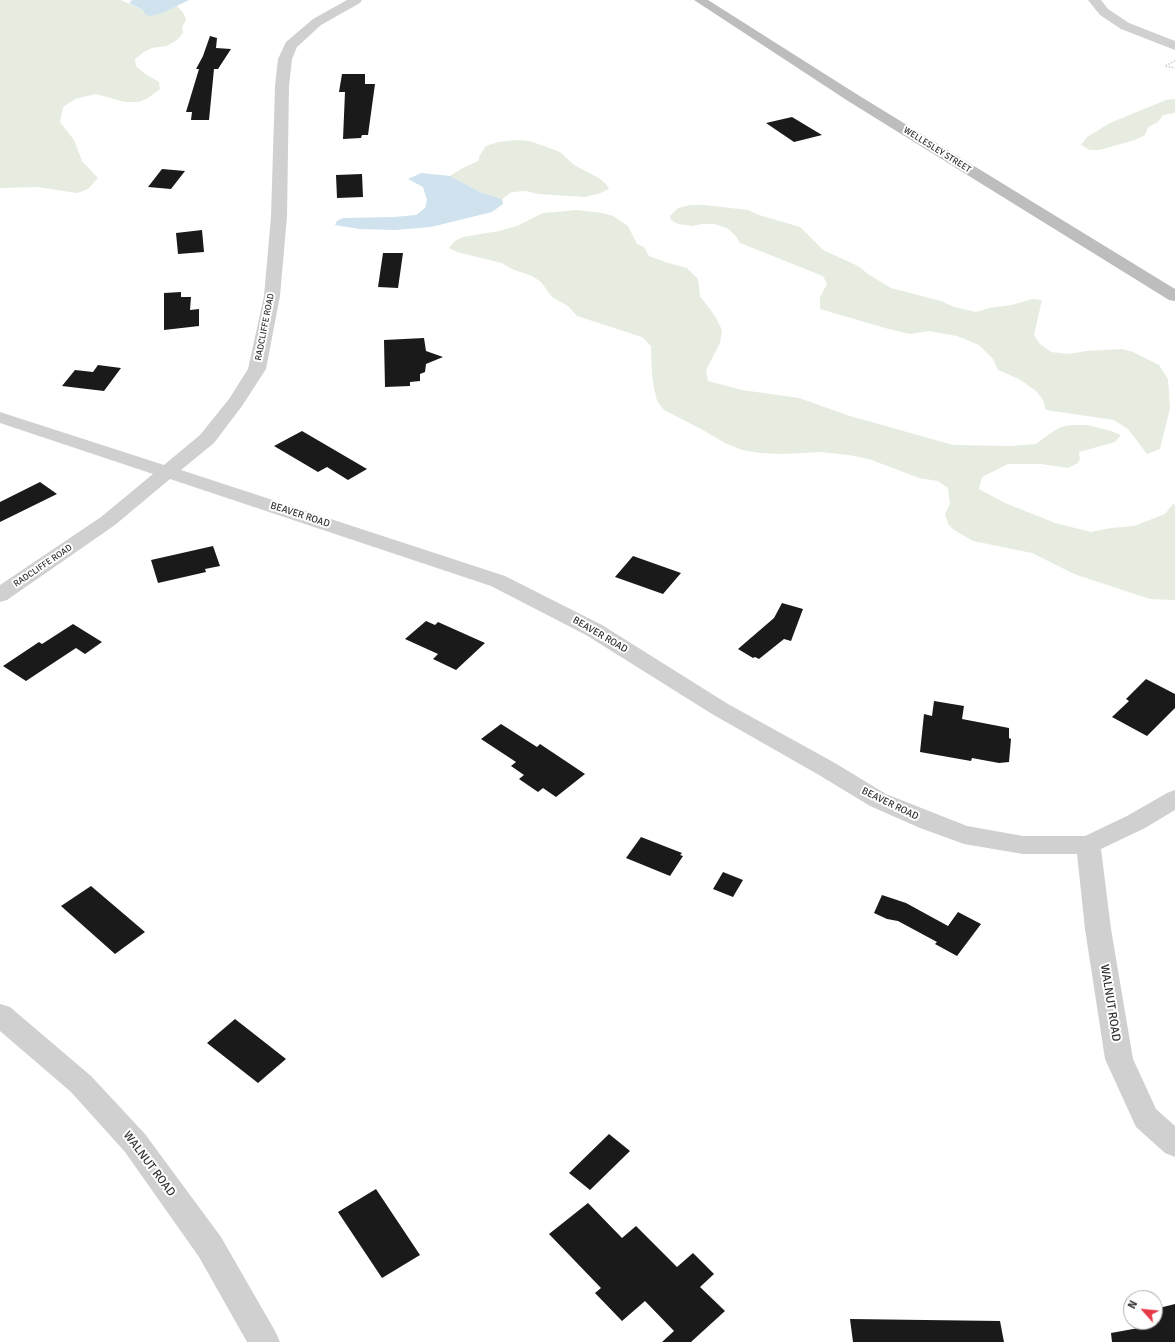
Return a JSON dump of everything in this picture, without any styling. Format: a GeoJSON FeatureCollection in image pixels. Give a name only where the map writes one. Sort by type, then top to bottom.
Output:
{"type":"FeatureCollection","features":[{"type":"Feature","properties":{"kind":"main road","name":"WELLESLEY STREET"},"geometry":{"type":"LineString","coordinates":[[700,0],[853,98],[1175,296]]}},
{"type":"Feature","properties":{"kind":"street","name":"RADCLIFFE ROAD"},"geometry":{"type":"LineString","coordinates":[[0,595],[108,521],[208,439],[236,402],[257,369],[272,296],[279,216],[282,86],[285,58],[291,45],[317,22],[356,0]]}},
{"type":"Feature","properties":{"kind":"street"},"geometry":{"type":"LineString","coordinates":[[1094,0],[1104,12],[1125,26],[1175,46]]}},
{"type":"Feature","properties":{"kind":"street","name":"BEAVER ROAD"},"geometry":{"type":"LineString","coordinates":[[0,417],[498,581],[594,630],[720,709],[827,769],[878,800],[964,835],[1023,845],[1088,845],[1136,822],[1175,799]]}},
{"type":"Feature","properties":{"kind":"street","name":"WALNUT ROAD"},"geometry":{"type":"LineString","coordinates":[[1088,845],[1098,929],[1119,1059],[1146,1118],[1175,1144]]}},
{"type":"Feature","properties":{"kind":"street","name":"WALNUT ROAD"},"geometry":{"type":"LineString","coordinates":[[0,1015],[82,1084],[135,1143],[210,1247],[264,1342]]}},
{"type":"Feature","properties":{"kind":"path"},"geometry":{"type":"LineString","coordinates":[[1175,61],[1165,66],[1175,68]]}},
{"type":"Feature","properties":{"kind":"shaded area"},"geometry":{"type":"Polygon","coordinates":[[[0,0],[121,0],[143,10],[165,12],[177,6],[184,14],[186,20],[182,27],[183,33],[177,40],[167,46],[152,48],[135,59],[136,66],[145,74],[159,82],[160,89],[148,98],[139,102],[125,102],[96,94],[75,99],[63,107],[60,122],[74,140],[82,161],[98,178],[88,189],[77,193],[37,187],[0,188],[0,0]]]}},
{"type":"Feature","properties":{"kind":"shaded area"},"geometry":{"type":"Polygon","coordinates":[[[1175,99],[1175,113],[1163,115],[1158,122],[1148,127],[1145,135],[1135,140],[1099,150],[1090,150],[1081,145],[1087,137],[1110,123],[1166,100],[1175,99]]]}},
{"type":"Feature","properties":{"kind":"shaded area"},"geometry":{"type":"Polygon","coordinates":[[[516,140],[530,141],[560,152],[574,165],[599,178],[609,189],[598,194],[584,197],[538,194],[526,191],[512,192],[502,199],[480,192],[450,176],[478,161],[486,146],[498,142],[516,140]]]}},
{"type":"Feature","properties":{"kind":"shaded area"},"geometry":{"type":"Polygon","coordinates":[[[691,205],[705,205],[748,210],[759,215],[800,227],[823,250],[858,266],[891,288],[941,301],[954,307],[976,312],[989,308],[1012,305],[1032,299],[1042,300],[1034,335],[1040,344],[1051,352],[1069,354],[1086,351],[1122,349],[1133,352],[1159,365],[1168,379],[1170,408],[1160,449],[1147,454],[1128,429],[1114,420],[1046,410],[1043,400],[1036,391],[1019,379],[998,370],[993,359],[979,345],[957,336],[929,331],[910,334],[820,309],[820,297],[827,284],[823,276],[740,243],[736,236],[727,228],[715,224],[692,226],[678,224],[671,220],[670,216],[678,208],[691,205]]]}},
{"type":"Feature","properties":{"kind":"shaded area"},"geometry":{"type":"Polygon","coordinates":[[[578,210],[613,216],[628,226],[637,244],[644,247],[649,256],[687,268],[698,279],[700,296],[715,316],[722,330],[720,343],[706,370],[708,381],[742,390],[799,398],[850,416],[953,445],[1010,446],[1036,444],[1061,427],[1071,425],[1087,425],[1121,435],[1115,442],[1079,452],[1080,459],[1078,463],[1068,468],[1041,464],[1008,464],[982,477],[979,489],[1005,503],[1055,523],[1091,532],[1134,526],[1165,514],[1173,504],[1175,505],[1175,600],[1150,599],[1074,574],[1032,553],[973,541],[954,530],[948,524],[945,514],[950,504],[948,488],[938,481],[919,478],[869,459],[849,455],[820,452],[783,454],[760,453],[742,450],[725,443],[664,410],[657,401],[654,388],[651,346],[642,337],[577,316],[568,306],[552,297],[541,282],[532,276],[512,269],[502,263],[457,252],[449,248],[455,241],[463,237],[499,231],[517,226],[543,213],[578,210]]]}},
{"type":"Feature","properties":{"kind":"water"},"geometry":{"type":"Polygon","coordinates":[[[132,0],[189,0],[165,12],[151,16],[146,15],[143,10],[129,3],[132,0]]]}},
{"type":"Feature","properties":{"kind":"water"},"geometry":{"type":"Polygon","coordinates":[[[421,173],[450,176],[480,192],[502,199],[503,204],[492,212],[431,227],[395,230],[359,229],[335,225],[337,221],[343,218],[416,215],[425,208],[427,200],[423,187],[408,179],[421,173]]]}},
{"type":"Feature","properties":{"kind":"building"},"geometry":{"type":"Polygon","coordinates":[[[210,36],[217,38],[216,48],[231,49],[218,69],[214,69],[209,120],[191,120],[192,112],[186,112],[199,69],[196,69],[203,56],[210,36]]]}},
{"type":"Feature","properties":{"kind":"building"},"geometry":{"type":"Polygon","coordinates":[[[342,74],[365,74],[365,84],[375,84],[368,135],[362,135],[361,138],[343,139],[345,92],[339,92],[342,74]]]}},
{"type":"Feature","properties":{"kind":"building"},"geometry":{"type":"Polygon","coordinates":[[[792,117],[822,135],[794,142],[766,123],[792,117]]]}},
{"type":"Feature","properties":{"kind":"building"},"geometry":{"type":"Polygon","coordinates":[[[162,169],[185,171],[171,189],[148,187],[162,169]]]}},
{"type":"Feature","properties":{"kind":"building"},"geometry":{"type":"Polygon","coordinates":[[[362,174],[363,197],[337,198],[336,175],[362,174]]]}},
{"type":"Feature","properties":{"kind":"building"},"geometry":{"type":"Polygon","coordinates":[[[202,230],[204,252],[178,254],[176,233],[202,230]]]}},
{"type":"Feature","properties":{"kind":"building"},"geometry":{"type":"Polygon","coordinates":[[[383,253],[403,253],[398,288],[378,287],[383,253]]]}},
{"type":"Feature","properties":{"kind":"building"},"geometry":{"type":"Polygon","coordinates":[[[181,292],[181,297],[191,297],[190,310],[199,309],[199,326],[164,330],[164,293],[181,292]]]}},
{"type":"Feature","properties":{"kind":"building"},"geometry":{"type":"Polygon","coordinates":[[[424,338],[426,351],[443,357],[426,364],[425,372],[420,374],[420,381],[410,382],[410,386],[385,387],[384,340],[424,338]]]}},
{"type":"Feature","properties":{"kind":"building"},"geometry":{"type":"Polygon","coordinates":[[[98,365],[121,368],[104,391],[62,386],[75,370],[93,372],[98,365]]]}},
{"type":"Feature","properties":{"kind":"building"},"geometry":{"type":"Polygon","coordinates":[[[302,431],[367,469],[348,480],[327,467],[318,472],[274,446],[302,431]]]}},
{"type":"Feature","properties":{"kind":"building"},"geometry":{"type":"Polygon","coordinates":[[[40,482],[57,494],[0,522],[0,502],[40,482]]]}},
{"type":"Feature","properties":{"kind":"building"},"geometry":{"type":"Polygon","coordinates":[[[213,546],[220,566],[205,569],[206,572],[158,583],[151,560],[213,546]]]}},
{"type":"Feature","properties":{"kind":"building"},"geometry":{"type":"Polygon","coordinates":[[[633,556],[681,573],[663,594],[615,577],[633,556]]]}},
{"type":"Feature","properties":{"kind":"building"},"geometry":{"type":"Polygon","coordinates":[[[782,603],[803,609],[791,641],[784,639],[759,659],[755,657],[753,658],[738,649],[774,618],[782,603]]]}},
{"type":"Feature","properties":{"kind":"building"},"geometry":{"type":"Polygon","coordinates":[[[426,621],[435,625],[438,622],[485,643],[456,670],[433,659],[438,654],[405,639],[426,621]]]}},
{"type":"Feature","properties":{"kind":"building"},"geometry":{"type":"Polygon","coordinates":[[[73,624],[102,642],[85,654],[76,648],[26,681],[3,666],[39,642],[42,644],[73,624]]]}},
{"type":"Feature","properties":{"kind":"building"},"geometry":{"type":"Polygon","coordinates":[[[1146,679],[1175,694],[1175,708],[1147,736],[1112,717],[1129,701],[1126,699],[1146,679]]]}},
{"type":"Feature","properties":{"kind":"building"},"geometry":{"type":"Polygon","coordinates":[[[934,701],[964,706],[962,719],[1009,728],[1009,738],[1011,739],[1009,762],[999,763],[972,758],[971,761],[920,752],[924,714],[932,716],[934,701]]]}},
{"type":"Feature","properties":{"kind":"building"},"geometry":{"type":"Polygon","coordinates":[[[501,724],[537,747],[540,744],[585,774],[556,797],[543,788],[538,792],[519,779],[524,775],[511,766],[516,762],[481,739],[501,724]]]}},
{"type":"Feature","properties":{"kind":"building"},"geometry":{"type":"Polygon","coordinates":[[[641,837],[682,853],[680,855],[683,856],[670,876],[626,858],[641,837]]]}},
{"type":"Feature","properties":{"kind":"building"},"geometry":{"type":"Polygon","coordinates":[[[723,872],[743,880],[733,897],[713,889],[723,872]]]}},
{"type":"Feature","properties":{"kind":"building"},"geometry":{"type":"Polygon","coordinates":[[[91,886],[145,932],[115,954],[61,906],[91,886]]]}},
{"type":"Feature","properties":{"kind":"building"},"geometry":{"type":"Polygon","coordinates":[[[882,895],[906,903],[948,926],[958,912],[981,924],[957,956],[935,944],[937,942],[898,921],[887,919],[874,913],[882,895]]]}},
{"type":"Feature","properties":{"kind":"building"},"geometry":{"type":"Polygon","coordinates":[[[235,1019],[286,1059],[258,1083],[207,1043],[235,1019]]]}},
{"type":"Feature","properties":{"kind":"building"},"geometry":{"type":"Polygon","coordinates":[[[609,1134],[630,1151],[590,1190],[569,1173],[609,1134]]]}},
{"type":"Feature","properties":{"kind":"building"},"geometry":{"type":"Polygon","coordinates":[[[376,1189],[420,1255],[382,1278],[338,1212],[376,1189]]]}},
{"type":"Feature","properties":{"kind":"building"},"geometry":{"type":"Polygon","coordinates":[[[588,1203],[622,1238],[636,1226],[677,1267],[693,1253],[714,1274],[700,1287],[725,1311],[691,1342],[662,1342],[674,1331],[645,1301],[622,1321],[595,1293],[601,1288],[549,1234],[588,1203]]]}},
{"type":"Feature","properties":{"kind":"building"},"geometry":{"type":"Polygon","coordinates":[[[1175,1304],[1175,1342],[1112,1342],[1111,1333],[1128,1330],[1163,1330],[1163,1307],[1175,1304]]]}},
{"type":"Feature","properties":{"kind":"building"},"geometry":{"type":"Polygon","coordinates":[[[850,1319],[1000,1321],[1004,1342],[853,1342],[850,1319]]]}}]}
